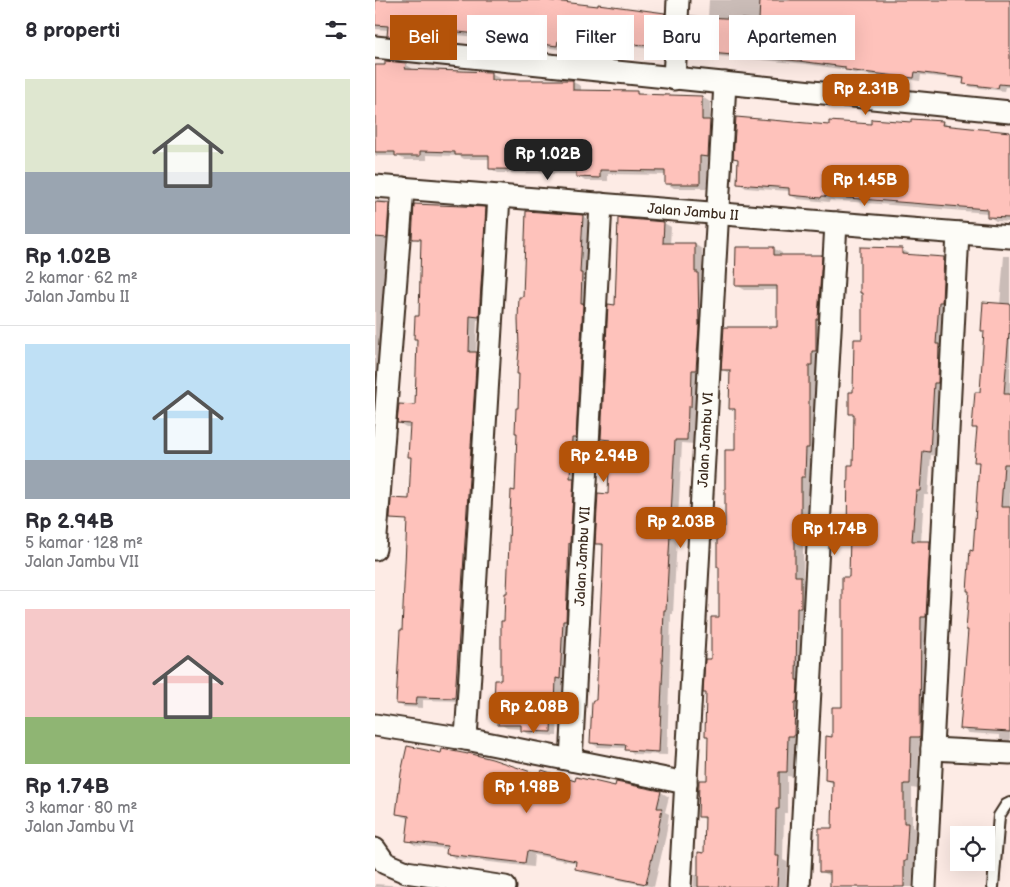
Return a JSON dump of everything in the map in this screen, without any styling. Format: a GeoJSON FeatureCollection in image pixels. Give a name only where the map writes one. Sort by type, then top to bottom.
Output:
{"type":"FeatureCollection","features":[{"type":"Feature","properties":{"kind":"street"},"geometry":{"type":"LineString","coordinates":[[674,79],[678,0]]}},
{"type":"Feature","properties":{"kind":"street"},"geometry":{"type":"LineString","coordinates":[[375,47],[1010,112]]}},
{"type":"Feature","properties":{"kind":"street","name":"Jalan Jambu VI"},"geometry":{"type":"LineString","coordinates":[[680,887],[725,83]]}},
{"type":"Feature","properties":{"kind":"street","name":"Jalan Jambu II"},"geometry":{"type":"LineString","coordinates":[[375,186],[1010,237]]}},
{"type":"Feature","properties":{"kind":"street"},"geometry":{"type":"LineString","coordinates":[[375,548],[403,188]]}},
{"type":"Feature","properties":{"kind":"street"},"geometry":{"type":"LineString","coordinates":[[466,739],[499,196]]}},
{"type":"Feature","properties":{"kind":"street","name":"Jalan Jambu VII"},"geometry":{"type":"LineString","coordinates":[[571,760],[601,204]]}},
{"type":"Feature","properties":{"kind":"street"},"geometry":{"type":"LineString","coordinates":[[799,887],[836,223]]}},
{"type":"Feature","properties":{"kind":"street"},"geometry":{"type":"LineString","coordinates":[[925,887],[958,233]]}},
{"type":"Feature","properties":{"kind":"street"},"geometry":{"type":"LineString","coordinates":[[375,724],[466,739],[686,783]]}},
{"type":"Feature","properties":{"kind":"street"},"geometry":{"type":"LineString","coordinates":[[932,750],[1010,753]]}},
{"type":"Feature","properties":{"kind":"street"},"geometry":{"type":"LineString","coordinates":[[375,848],[385,863],[406,872],[505,887]]}},
{"type":"Feature","properties":{"kind":"lane"},"geometry":{"type":"LineString","coordinates":[[993,887],[999,816],[1005,805],[1010,803]]}},
{"type":"Feature","properties":{"kind":"building"},"geometry":{"type":"Polygon","coordinates":[[[375,0],[544,0],[598,6],[598,4],[665,13],[665,15],[644,15],[644,45],[634,44],[634,15],[557,15],[557,46],[547,45],[547,15],[467,15],[467,33],[457,32],[457,15],[390,15],[390,36],[387,36],[388,26],[375,25],[375,0]]]}},
{"type":"Feature","properties":{"kind":"building"},"geometry":{"type":"Polygon","coordinates":[[[760,0],[1010,0],[1010,85],[999,84],[998,88],[963,84],[964,78],[915,72],[914,78],[845,70],[845,67],[788,60],[855,60],[855,15],[759,15],[760,0]]]}},
{"type":"Feature","properties":{"kind":"building"},"geometry":{"type":"Polygon","coordinates":[[[719,18],[729,18],[729,55],[719,54],[719,18]]]}},
{"type":"Feature","properties":{"kind":"building"},"geometry":{"type":"Polygon","coordinates":[[[385,61],[406,63],[405,69],[491,72],[491,80],[573,80],[573,90],[637,91],[637,94],[702,96],[702,120],[710,120],[708,157],[700,156],[700,184],[665,184],[665,171],[600,170],[600,178],[576,177],[576,170],[489,169],[489,155],[455,155],[455,152],[420,151],[420,156],[395,156],[395,152],[375,152],[375,65],[385,65],[385,61]]]}},
{"type":"Feature","properties":{"kind":"building"},"geometry":{"type":"Polygon","coordinates":[[[736,117],[829,125],[829,121],[871,124],[871,119],[911,122],[911,119],[943,121],[942,125],[1010,132],[1010,218],[987,217],[987,209],[789,195],[789,188],[737,184],[738,159],[733,158],[736,117]]]}},
{"type":"Feature","properties":{"kind":"building"},"geometry":{"type":"Polygon","coordinates":[[[375,202],[389,203],[387,238],[375,237],[375,202]]]}},
{"type":"Feature","properties":{"kind":"building"},"geometry":{"type":"Polygon","coordinates":[[[414,204],[486,207],[479,317],[470,316],[469,352],[477,352],[455,698],[417,697],[416,705],[396,704],[400,630],[402,630],[407,520],[390,519],[391,498],[409,499],[411,457],[408,457],[410,424],[397,423],[399,404],[415,405],[417,339],[414,339],[415,316],[419,316],[421,239],[412,239],[414,204]]]}},
{"type":"Feature","properties":{"kind":"building"},"geometry":{"type":"Polygon","coordinates":[[[526,211],[583,215],[580,273],[582,273],[581,303],[583,303],[576,438],[572,438],[570,478],[574,478],[566,621],[563,621],[560,679],[556,678],[555,707],[552,707],[551,732],[521,731],[521,725],[498,725],[499,703],[494,703],[495,680],[501,680],[501,621],[504,621],[505,593],[507,593],[511,490],[515,491],[517,433],[515,433],[519,374],[517,374],[519,348],[518,319],[519,297],[523,297],[526,211]]]}},
{"type":"Feature","properties":{"kind":"building"},"geometry":{"type":"Polygon","coordinates":[[[618,218],[664,222],[663,243],[695,243],[695,272],[698,272],[699,327],[696,370],[692,370],[691,407],[688,407],[687,440],[675,440],[666,610],[664,610],[659,752],[625,750],[626,745],[590,743],[592,702],[596,700],[603,544],[595,544],[598,493],[608,494],[610,440],[601,439],[608,304],[615,305],[618,218]]]}},
{"type":"Feature","properties":{"kind":"building"},"geometry":{"type":"Polygon","coordinates":[[[736,247],[774,247],[774,255],[822,255],[818,319],[816,319],[816,351],[812,351],[812,365],[809,365],[809,448],[806,448],[805,477],[801,477],[801,537],[795,537],[795,576],[801,576],[801,608],[797,608],[797,702],[795,702],[794,736],[788,736],[787,772],[779,772],[779,809],[776,809],[775,856],[779,856],[777,887],[698,887],[698,852],[704,853],[705,817],[698,817],[699,780],[707,780],[708,736],[705,736],[706,693],[703,693],[705,659],[711,659],[711,617],[719,617],[717,527],[725,527],[725,450],[735,450],[735,409],[729,409],[730,370],[721,370],[724,327],[777,327],[777,286],[735,286],[736,247]]]}},
{"type":"Feature","properties":{"kind":"building"},"geometry":{"type":"Polygon","coordinates":[[[860,247],[902,248],[902,254],[944,257],[942,302],[939,302],[936,344],[939,344],[938,383],[934,383],[930,452],[923,451],[920,491],[916,491],[912,541],[930,541],[926,617],[921,617],[920,737],[911,737],[910,784],[904,784],[904,823],[908,823],[906,861],[904,861],[904,887],[830,887],[830,872],[819,872],[819,828],[832,828],[833,781],[825,780],[826,736],[832,737],[832,707],[842,707],[842,577],[849,577],[850,535],[847,535],[848,465],[853,465],[854,414],[849,414],[849,392],[853,392],[854,339],[862,339],[860,247]]]}},
{"type":"Feature","properties":{"kind":"building"},"geometry":{"type":"Polygon","coordinates":[[[983,302],[1010,304],[1010,334],[1004,394],[1010,394],[1010,464],[1004,464],[1001,507],[1010,507],[1010,732],[960,729],[968,630],[966,630],[969,591],[967,591],[970,550],[973,551],[979,462],[974,462],[977,428],[972,428],[975,392],[980,392],[984,331],[981,331],[983,302]]]}},
{"type":"Feature","properties":{"kind":"building"},"geometry":{"type":"Polygon","coordinates":[[[407,746],[441,753],[442,749],[468,753],[540,775],[542,770],[575,781],[576,777],[615,786],[616,782],[661,791],[657,808],[662,808],[646,884],[575,869],[576,861],[527,851],[525,863],[446,854],[447,846],[406,841],[409,816],[396,814],[401,773],[407,746]]]}}]}
